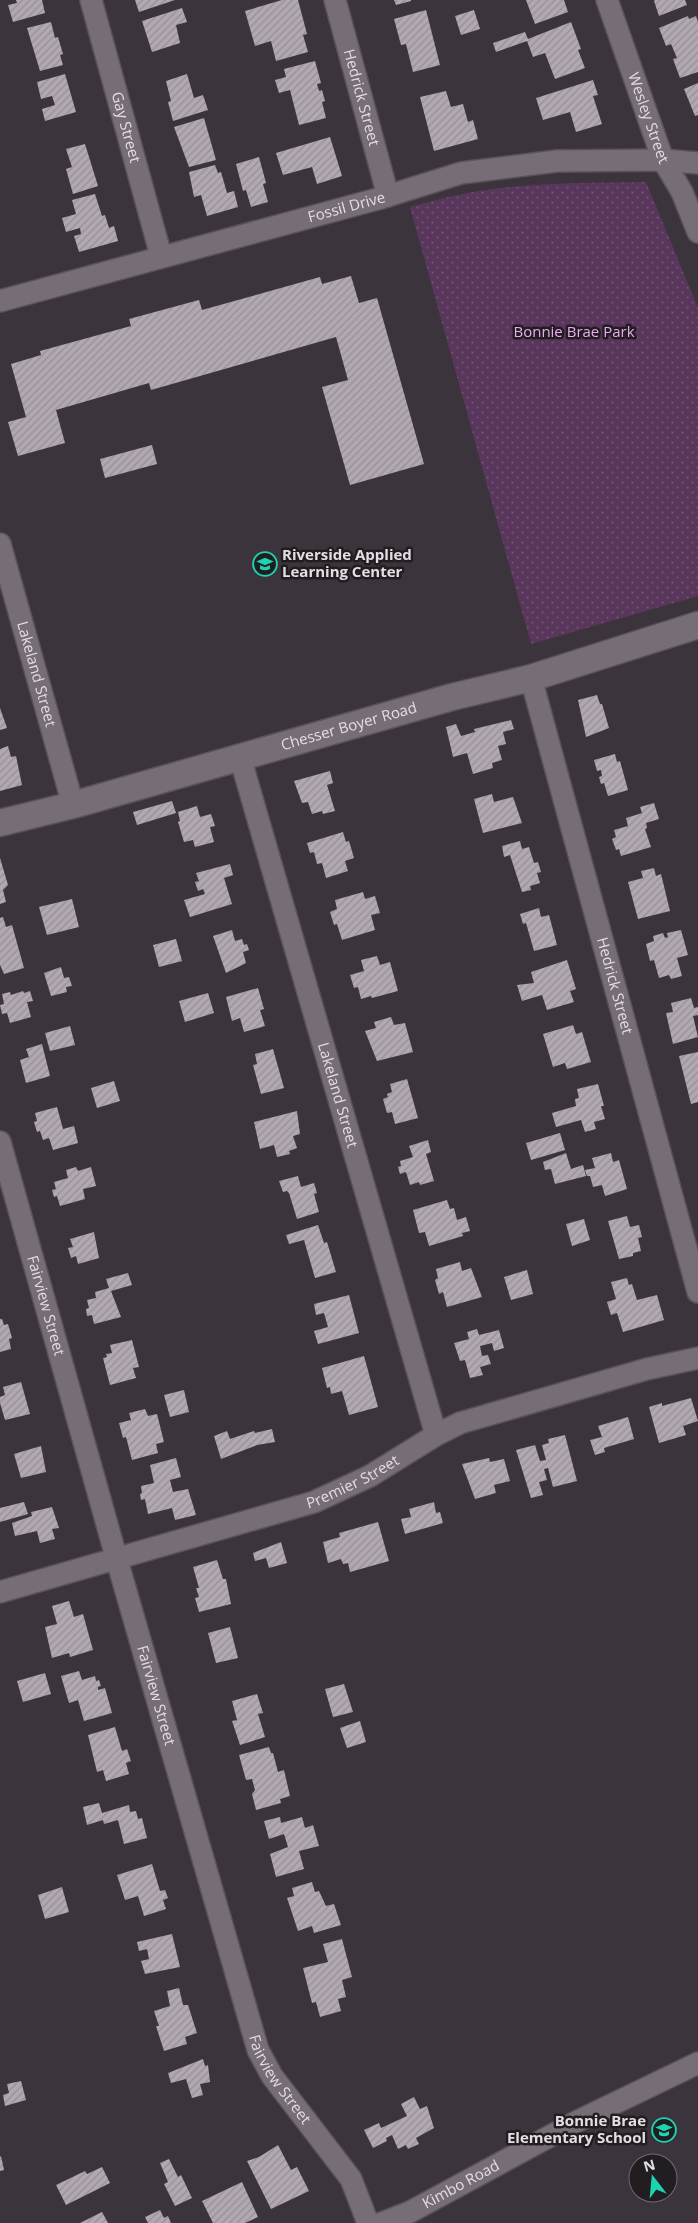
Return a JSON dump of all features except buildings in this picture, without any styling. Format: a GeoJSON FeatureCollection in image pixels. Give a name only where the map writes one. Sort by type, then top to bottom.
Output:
{"type":"FeatureCollection","features":[{"type":"Feature","properties":{"kind":"street","name":"Gay Street"},"geometry":{"type":"LineString","coordinates":[[91,0],[161,256]]}},
{"type":"Feature","properties":{"kind":"street","name":"Hedrick Street"},"geometry":{"type":"LineString","coordinates":[[335,0],[388,196]]}},
{"type":"Feature","properties":{"kind":"street","name":"Wesley Street"},"geometry":{"type":"LineString","coordinates":[[607,0],[663,160],[682,192],[698,232]]}},
{"type":"Feature","properties":{"kind":"street","name":"Fossil Drive"},"geometry":{"type":"LineString","coordinates":[[0,301],[388,196],[461,173],[557,161],[663,160],[698,163]]}},
{"type":"Feature","properties":{"kind":"street","name":"Lakeland Street"},"geometry":{"type":"LineString","coordinates":[[0,544],[73,805]]}},
{"type":"Feature","properties":{"kind":"street","name":"Chesser Boyer Road"},"geometry":{"type":"LineString","coordinates":[[0,824],[452,697],[531,678],[698,625]]}},
{"type":"Feature","properties":{"kind":"street","name":"Hedrick Street"},"geometry":{"type":"LineString","coordinates":[[531,678],[698,1292]]}},
{"type":"Feature","properties":{"kind":"street","name":"Lakeland Street"},"geometry":{"type":"LineString","coordinates":[[240,757],[436,1435]]}},
{"type":"Feature","properties":{"kind":"street","name":"Fairview Street"},"geometry":{"type":"LineString","coordinates":[[0,1142],[117,1560],[258,2050],[272,2076],[351,2179],[368,2223]]}},
{"type":"Feature","properties":{"kind":"street","name":"Premier Street"},"geometry":{"type":"LineString","coordinates":[[0,1592],[314,1502],[370,1476],[436,1435],[479,1418],[647,1369],[698,1358]]}},
{"type":"Feature","properties":{"kind":"street","name":"Kimbo Road"},"geometry":{"type":"LineString","coordinates":[[382,2223],[410,2212],[578,2121],[698,2063]]}},
{"type":"Feature","properties":{"kind":"green space","name":"Bonnie Brae Park"},"geometry":{"type":"Polygon","coordinates":[[[646,182],[698,308],[698,596],[531,644],[410,207],[452,196],[528,185],[646,182]]]}},
{"type":"Feature","properties":{"kind":"place","name":"Riverside Applied Learning Center"},"geometry":{"type":"Point","coordinates":[265,564]}},
{"type":"Feature","properties":{"kind":"place","name":"Bonnie Brae Elementary School"},"geometry":{"type":"Point","coordinates":[664,2130]}}]}
